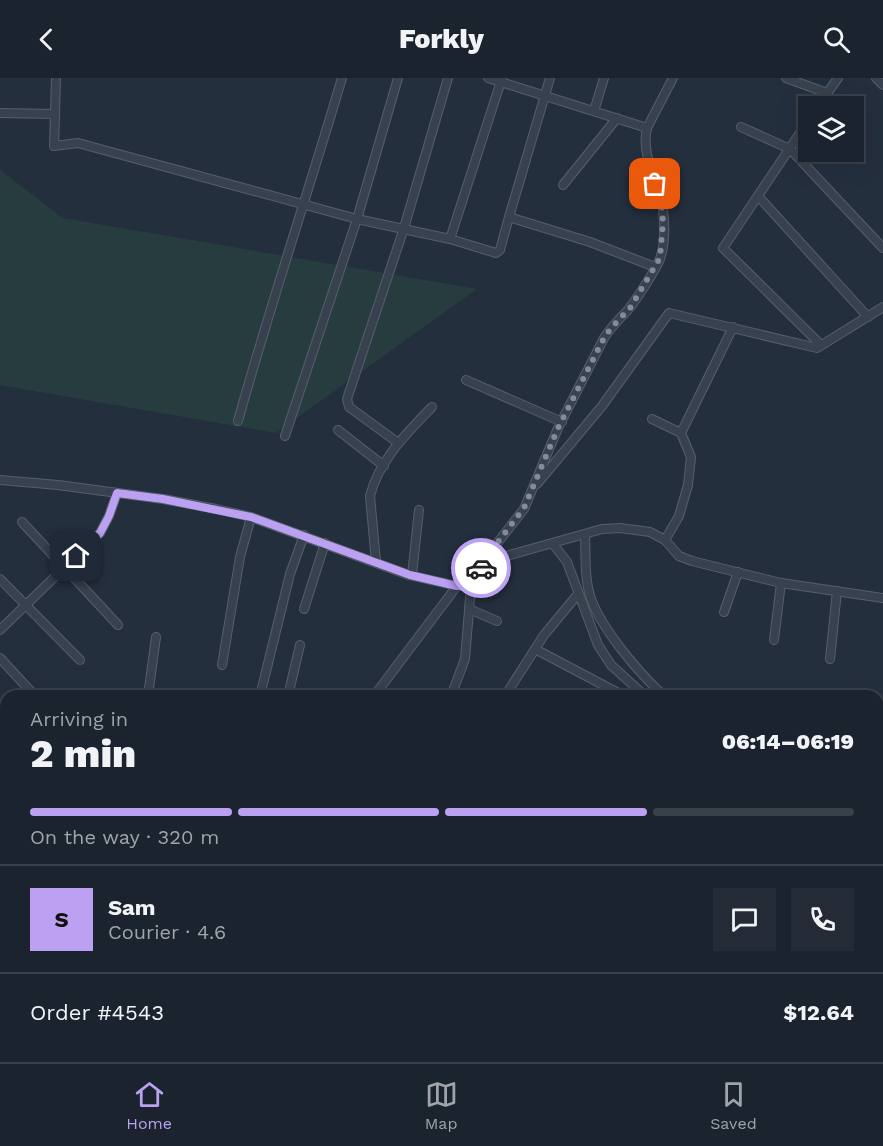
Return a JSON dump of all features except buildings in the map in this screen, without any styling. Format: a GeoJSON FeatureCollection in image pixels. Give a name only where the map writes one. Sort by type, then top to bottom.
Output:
{"type":"FeatureCollection","features":[{"type":"Feature","properties":{"kind":"street"},"geometry":{"type":"LineString","coordinates":[[56,78],[54,146],[78,143],[357,219],[450,239],[496,253],[500,250],[550,78]]}},
{"type":"Feature","properties":{"kind":"street"},"geometry":{"type":"LineString","coordinates":[[238,422],[263,333],[305,204],[342,78]]}},
{"type":"Feature","properties":{"kind":"street"},"geometry":{"type":"LineString","coordinates":[[285,436],[357,219],[398,78]]}},
{"type":"Feature","properties":{"kind":"street"},"geometry":{"type":"LineString","coordinates":[[397,442],[349,407],[347,399],[404,228],[448,78]]}},
{"type":"Feature","properties":{"kind":"street"},"geometry":{"type":"LineString","coordinates":[[488,78],[501,80],[647,128]]}},
{"type":"Feature","properties":{"kind":"street"},"geometry":{"type":"LineString","coordinates":[[594,111],[604,78]]}},
{"type":"Feature","properties":{"kind":"street"},"geometry":{"type":"LineString","coordinates":[[453,690],[465,659],[471,586],[485,562],[524,508],[562,422],[604,338],[630,308],[660,258],[663,222],[661,200],[645,144],[647,128],[673,78]]}},
{"type":"Feature","properties":{"kind":"street"},"geometry":{"type":"LineString","coordinates":[[786,78],[828,93]]}},
{"type":"Feature","properties":{"kind":"street"},"geometry":{"type":"LineString","coordinates":[[826,96],[838,78]]}},
{"type":"Feature","properties":{"kind":"street"},"geometry":{"type":"LineString","coordinates":[[876,78],[883,85]]}},
{"type":"Feature","properties":{"kind":"street"},"geometry":{"type":"LineString","coordinates":[[450,239],[501,80]]}},
{"type":"Feature","properties":{"kind":"street"},"geometry":{"type":"LineString","coordinates":[[0,113],[55,114]]}},
{"type":"Feature","properties":{"kind":"street"},"geometry":{"type":"LineString","coordinates":[[563,185],[616,118]]}},
{"type":"Feature","properties":{"kind":"street"},"geometry":{"type":"LineString","coordinates":[[741,127],[790,149],[883,248]]}},
{"type":"Feature","properties":{"kind":"street"},"geometry":{"type":"LineString","coordinates":[[798,137],[723,248],[821,345]]}},
{"type":"Feature","properties":{"kind":"street"},"geometry":{"type":"LineString","coordinates":[[758,196],[868,317]]}},
{"type":"Feature","properties":{"kind":"street"},"geometry":{"type":"LineString","coordinates":[[509,217],[590,242],[655,267]]}},
{"type":"Feature","properties":{"kind":"street"},"geometry":{"type":"LineString","coordinates":[[532,490],[602,406],[669,313],[817,348],[883,307]]}},
{"type":"Feature","properties":{"kind":"street"},"geometry":{"type":"LineString","coordinates":[[681,433],[732,327]]}},
{"type":"Feature","properties":{"kind":"street"},"geometry":{"type":"LineString","coordinates":[[466,380],[562,422]]}},
{"type":"Feature","properties":{"kind":"street"},"geometry":{"type":"LineString","coordinates":[[376,562],[370,496],[372,487],[397,442],[432,407]]}},
{"type":"Feature","properties":{"kind":"street"},"geometry":{"type":"LineString","coordinates":[[652,419],[681,433],[692,457],[688,485],[679,516],[665,540]]}},
{"type":"Feature","properties":{"kind":"street"},"geometry":{"type":"LineString","coordinates":[[338,430],[384,466]]}},
{"type":"Feature","properties":{"kind":"street"},"geometry":{"type":"LineString","coordinates":[[0,480],[163,499],[251,517],[412,575],[457,586],[471,586]]}},
{"type":"Feature","properties":{"kind":"street"},"geometry":{"type":"LineString","coordinates":[[0,630],[100,533],[117,493]]}},
{"type":"Feature","properties":{"kind":"street"},"geometry":{"type":"LineString","coordinates":[[412,575],[419,510]]}},
{"type":"Feature","properties":{"kind":"street"},"geometry":{"type":"LineString","coordinates":[[222,665],[240,557],[251,517]]}},
{"type":"Feature","properties":{"kind":"street"},"geometry":{"type":"LineString","coordinates":[[22,522],[118,624]]}},
{"type":"Feature","properties":{"kind":"street"},"geometry":{"type":"LineString","coordinates":[[485,562],[602,529],[637,529],[651,532],[665,540],[679,556],[781,583],[883,598]]}},
{"type":"Feature","properties":{"kind":"street"},"geometry":{"type":"LineString","coordinates":[[585,534],[586,577],[591,599],[604,625],[639,671],[658,690]]}},
{"type":"Feature","properties":{"kind":"street"},"geometry":{"type":"LineString","coordinates":[[261,690],[290,574],[304,535]]}},
{"type":"Feature","properties":{"kind":"street"},"geometry":{"type":"LineString","coordinates":[[304,609],[325,543]]}},
{"type":"Feature","properties":{"kind":"street"},"geometry":{"type":"LineString","coordinates":[[554,544],[567,562],[598,645],[611,665],[638,690]]}},
{"type":"Feature","properties":{"kind":"street"},"geometry":{"type":"LineString","coordinates":[[724,612],[738,572]]}},
{"type":"Feature","properties":{"kind":"street"},"geometry":{"type":"LineString","coordinates":[[0,579],[80,660]]}},
{"type":"Feature","properties":{"kind":"street"},"geometry":{"type":"LineString","coordinates":[[774,640],[781,583]]}},
{"type":"Feature","properties":{"kind":"street"},"geometry":{"type":"LineString","coordinates":[[379,690],[457,586]]}},
{"type":"Feature","properties":{"kind":"street"},"geometry":{"type":"LineString","coordinates":[[830,659],[837,591]]}},
{"type":"Feature","properties":{"kind":"street"},"geometry":{"type":"LineString","coordinates":[[509,690],[535,649],[578,594]]}},
{"type":"Feature","properties":{"kind":"street"},"geometry":{"type":"LineString","coordinates":[[469,609],[496,621]]}},
{"type":"Feature","properties":{"kind":"street"},"geometry":{"type":"LineString","coordinates":[[149,690],[156,637]]}},
{"type":"Feature","properties":{"kind":"street"},"geometry":{"type":"LineString","coordinates":[[289,690],[300,645]]}},
{"type":"Feature","properties":{"kind":"street"},"geometry":{"type":"LineString","coordinates":[[535,649],[613,690]]}},
{"type":"Feature","properties":{"kind":"street"},"geometry":{"type":"LineString","coordinates":[[0,658],[29,690]]}},
{"type":"Feature","properties":{"kind":"green space"},"geometry":{"type":"Polygon","coordinates":[[[0,170],[63,218],[477,289],[276,433],[0,385],[0,170]]]}},
{"type":"Feature","properties":{"kind":"way so far"},"geometry":{"type":"LineString","coordinates":[[481,568],[524,508],[558,428],[604,338],[630,308],[660,258],[663,222],[661,200],[655,184]]}},
{"type":"Feature","properties":{"kind":"route"},"geometry":{"type":"LineString","coordinates":[[76,556],[100,533],[117,493],[163,499],[251,517],[410,575],[457,586],[471,586],[481,568]]}}]}
